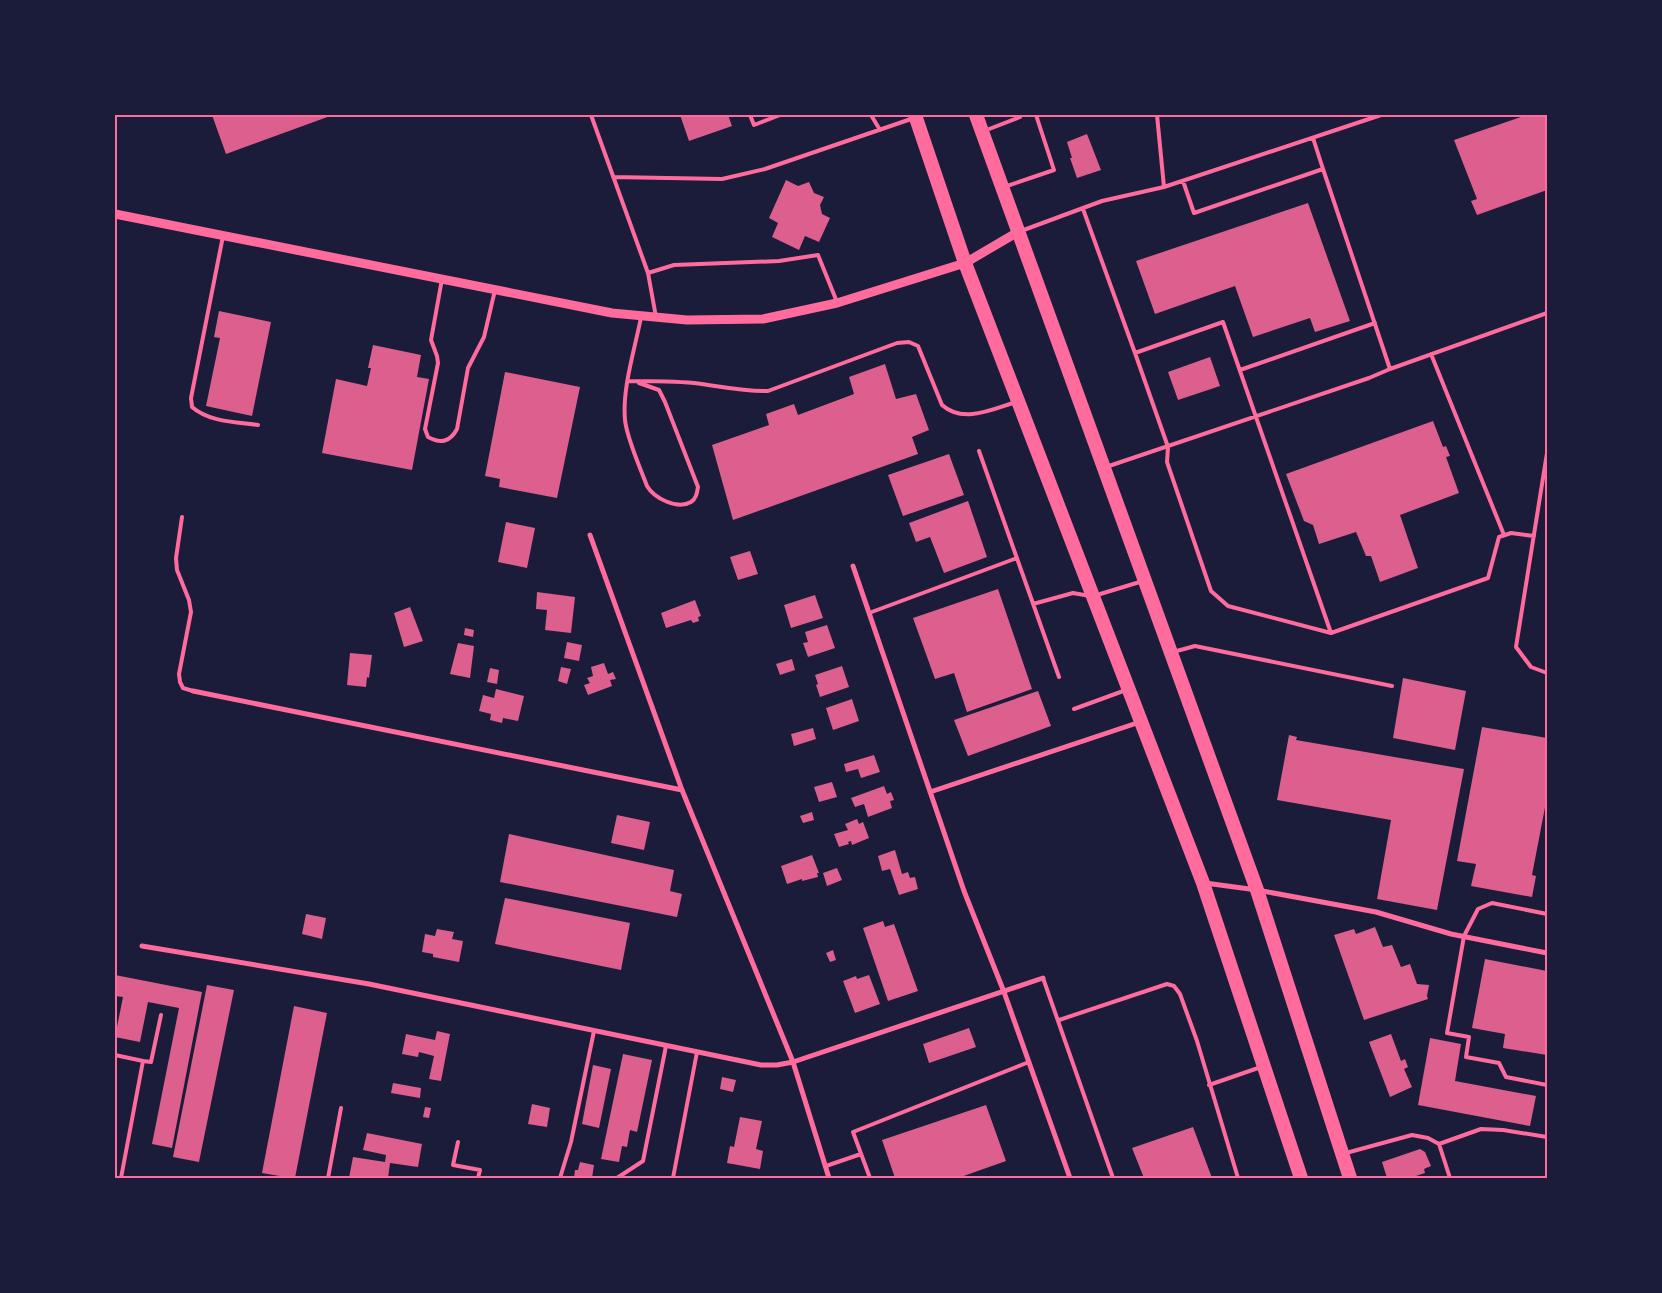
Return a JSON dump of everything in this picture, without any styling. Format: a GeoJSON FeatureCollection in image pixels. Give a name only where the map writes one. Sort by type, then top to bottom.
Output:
{"type":"FeatureCollection","features":[{"type":"Feature","properties":{"kind":"highway"},"geometry":{"type":"LineString","coordinates":[[976,115],[1256,890],[1350,1178]]}},
{"type":"Feature","properties":{"kind":"highway"},"geometry":{"type":"LineString","coordinates":[[915,116],[965,263],[1203,883],[1301,1178]]}},
{"type":"Feature","properties":{"kind":"street"},"geometry":{"type":"LineString","coordinates":[[115,214],[612,313],[687,320],[763,319],[837,303],[965,263],[1018,232]]}},
{"type":"Feature","properties":{"kind":"street"},"geometry":{"type":"LineString","coordinates":[[590,535],[682,790],[792,1062],[829,1178]]}},
{"type":"Feature","properties":{"kind":"street"},"geometry":{"type":"LineString","coordinates":[[853,566],[964,891],[1004,992],[1070,1178]]}},
{"type":"Feature","properties":{"kind":"street"},"geometry":{"type":"LineString","coordinates":[[193,691],[682,790]]}},
{"type":"Feature","properties":{"kind":"street"},"geometry":{"type":"LineString","coordinates":[[930,792],[1140,722]]}},
{"type":"Feature","properties":{"kind":"street"},"geometry":{"type":"LineString","coordinates":[[1203,883],[1256,890],[1376,912],[1464,936],[1547,954]]}},
{"type":"Feature","properties":{"kind":"street"},"geometry":{"type":"LineString","coordinates":[[142,946],[369,984],[761,1065],[777,1065],[792,1062],[1043,978]]}},
{"type":"Feature","properties":{"kind":"lane"},"geometry":{"type":"LineString","coordinates":[[591,115],[648,272],[656,318]]}},
{"type":"Feature","properties":{"kind":"lane"},"geometry":{"type":"LineString","coordinates":[[750,115],[754,125],[780,115]]}},
{"type":"Feature","properties":{"kind":"lane"},"geometry":{"type":"LineString","coordinates":[[871,115],[880,130]]}},
{"type":"Feature","properties":{"kind":"lane"},"geometry":{"type":"LineString","coordinates":[[982,132],[1025,115]]}},
{"type":"Feature","properties":{"kind":"lane"},"geometry":{"type":"LineString","coordinates":[[1002,188],[1054,170],[1036,115]]}},
{"type":"Feature","properties":{"kind":"lane"},"geometry":{"type":"LineString","coordinates":[[1157,115],[1164,187]]}},
{"type":"Feature","properties":{"kind":"lane"},"geometry":{"type":"LineString","coordinates":[[1018,232],[1102,201],[1164,187],[1381,115]]}},
{"type":"Feature","properties":{"kind":"lane"},"geometry":{"type":"LineString","coordinates":[[613,177],[722,179],[765,169],[880,130],[915,116]]}},
{"type":"Feature","properties":{"kind":"lane"},"geometry":{"type":"LineString","coordinates":[[1312,138],[1390,369]]}},
{"type":"Feature","properties":{"kind":"lane"},"geometry":{"type":"LineString","coordinates":[[1183,181],[1194,212],[1323,169]]}},
{"type":"Feature","properties":{"kind":"lane"},"geometry":{"type":"LineString","coordinates":[[1082,209],[1168,447],[1167,462],[1212,591],[1228,606],[1331,633],[1488,578],[1499,537],[1511,533],[1534,536]]}},
{"type":"Feature","properties":{"kind":"lane"},"geometry":{"type":"LineString","coordinates":[[223,236],[191,398],[192,407],[199,414],[211,418],[258,425]]}},
{"type":"Feature","properties":{"kind":"lane"},"geometry":{"type":"LineString","coordinates":[[648,272],[674,264],[779,261],[818,255],[837,303]]}},
{"type":"Feature","properties":{"kind":"lane"},"geometry":{"type":"LineString","coordinates":[[442,279],[431,340],[438,363],[425,429],[428,437],[435,441],[444,441],[452,437],[457,429],[468,368],[484,337],[495,290]]}},
{"type":"Feature","properties":{"kind":"lane"},"geometry":{"type":"LineString","coordinates":[[1104,468],[1370,378],[1390,369],[1547,313]]}},
{"type":"Feature","properties":{"kind":"lane"},"geometry":{"type":"LineString","coordinates":[[628,381],[645,384],[659,390],[698,487],[695,498],[690,503],[678,504],[662,500],[652,494],[647,486],[625,422],[628,381],[641,317]]}},
{"type":"Feature","properties":{"kind":"lane"},"geometry":{"type":"LineString","coordinates":[[1135,353],[1223,322],[1331,633]]}},
{"type":"Feature","properties":{"kind":"lane"},"geometry":{"type":"LineString","coordinates":[[1240,370],[1375,324]]}},
{"type":"Feature","properties":{"kind":"lane"},"geometry":{"type":"LineString","coordinates":[[628,381],[679,382],[750,392],[768,392],[897,343],[909,342],[918,346],[942,405],[949,412],[960,414],[981,413],[1018,401]]}},
{"type":"Feature","properties":{"kind":"lane"},"geometry":{"type":"LineString","coordinates":[[1431,354],[1504,535]]}},
{"type":"Feature","properties":{"kind":"lane"},"geometry":{"type":"LineString","coordinates":[[979,450],[1059,676]]}},
{"type":"Feature","properties":{"kind":"lane"},"geometry":{"type":"LineString","coordinates":[[1547,453],[1516,646],[1531,667],[1547,672]]}},
{"type":"Feature","properties":{"kind":"lane"},"geometry":{"type":"LineString","coordinates":[[182,517],[176,570],[189,600],[191,612],[179,674],[183,688],[193,691]]}},
{"type":"Feature","properties":{"kind":"lane"},"geometry":{"type":"LineString","coordinates":[[869,613],[1017,558]]}},
{"type":"Feature","properties":{"kind":"lane"},"geometry":{"type":"LineString","coordinates":[[1034,604],[1073,593],[1092,596],[1145,581]]}},
{"type":"Feature","properties":{"kind":"lane"},"geometry":{"type":"LineString","coordinates":[[1171,652],[1195,646],[1392,686]]}},
{"type":"Feature","properties":{"kind":"lane"},"geometry":{"type":"LineString","coordinates":[[1074,709],[1128,690]]}},
{"type":"Feature","properties":{"kind":"lane"},"geometry":{"type":"LineString","coordinates":[[1547,914],[1492,903],[1478,909],[1464,936],[1448,1033],[1469,1037],[1466,1057],[1499,1063],[1506,1077],[1547,1085]]}},
{"type":"Feature","properties":{"kind":"lane"},"geometry":{"type":"LineString","coordinates":[[1043,978],[1113,1178]]}},
{"type":"Feature","properties":{"kind":"lane"},"geometry":{"type":"LineString","coordinates":[[1059,1020],[1167,984],[1174,986],[1180,994],[1197,1041],[1238,1178]]}},
{"type":"Feature","properties":{"kind":"lane"},"geometry":{"type":"LineString","coordinates":[[115,1055],[151,1062],[162,1015]]}},
{"type":"Feature","properties":{"kind":"lane"},"geometry":{"type":"LineString","coordinates":[[560,1178],[571,1142],[594,1031]]}},
{"type":"Feature","properties":{"kind":"lane"},"geometry":{"type":"LineString","coordinates":[[617,1178],[642,1161],[666,1046]]}},
{"type":"Feature","properties":{"kind":"lane"},"geometry":{"type":"LineString","coordinates":[[673,1178],[697,1052]]}},
{"type":"Feature","properties":{"kind":"lane"},"geometry":{"type":"LineString","coordinates":[[121,1178],[143,1061]]}},
{"type":"Feature","properties":{"kind":"lane"},"geometry":{"type":"LineString","coordinates":[[870,1178],[853,1132],[1029,1062]]}},
{"type":"Feature","properties":{"kind":"lane"},"geometry":{"type":"LineString","coordinates":[[1210,1085],[1263,1066]]}},
{"type":"Feature","properties":{"kind":"lane"},"geometry":{"type":"LineString","coordinates":[[328,1178],[341,1108]]}},
{"type":"Feature","properties":{"kind":"lane"},"geometry":{"type":"LineString","coordinates":[[1439,1144],[1481,1129],[1503,1130],[1547,1137]]}},
{"type":"Feature","properties":{"kind":"lane"},"geometry":{"type":"LineString","coordinates":[[1343,1154],[1412,1135],[1428,1138],[1439,1144],[1450,1178]]}},
{"type":"Feature","properties":{"kind":"lane"},"geometry":{"type":"LineString","coordinates":[[458,1142],[453,1164],[480,1170],[478,1178]]}},
{"type":"Feature","properties":{"kind":"lane"},"geometry":{"type":"LineString","coordinates":[[826,1166],[861,1154]]}},
{"type":"Feature","properties":{"kind":"building"},"geometry":{"type":"Polygon","coordinates":[[[212,115],[333,115],[226,154],[212,115]]]}},
{"type":"Feature","properties":{"kind":"building"},"geometry":{"type":"Polygon","coordinates":[[[680,115],[728,115],[732,126],[689,141],[680,115]]]}},
{"type":"Feature","properties":{"kind":"building"},"geometry":{"type":"Polygon","coordinates":[[[1527,115],[1547,115],[1547,190],[1477,215],[1471,201],[1477,199],[1454,140],[1527,115]]]}},
{"type":"Feature","properties":{"kind":"building"},"geometry":{"type":"Polygon","coordinates":[[[1087,134],[1101,170],[1077,178],[1067,142],[1087,134]]]}},
{"type":"Feature","properties":{"kind":"building"},"geometry":{"type":"Polygon","coordinates":[[[786,180],[798,186],[809,182],[814,193],[824,197],[820,205],[822,214],[830,218],[819,242],[805,236],[799,250],[772,237],[778,223],[769,218],[786,180]]]}},
{"type":"Feature","properties":{"kind":"building"},"geometry":{"type":"Polygon","coordinates":[[[1308,203],[1350,321],[1315,332],[1310,318],[1253,337],[1235,286],[1155,314],[1136,261],[1308,203]]]}},
{"type":"Feature","properties":{"kind":"building"},"geometry":{"type":"Polygon","coordinates":[[[219,311],[271,322],[252,416],[206,406],[220,338],[214,337],[219,311]]]}},
{"type":"Feature","properties":{"kind":"building"},"geometry":{"type":"Polygon","coordinates":[[[373,345],[421,355],[417,377],[429,379],[412,470],[322,453],[336,379],[367,386],[371,368],[368,368],[373,345]]]}},
{"type":"Feature","properties":{"kind":"building"},"geometry":{"type":"Polygon","coordinates":[[[1210,357],[1220,386],[1178,400],[1168,372],[1210,357]]]}},
{"type":"Feature","properties":{"kind":"building"},"geometry":{"type":"Polygon","coordinates":[[[885,364],[896,399],[916,394],[929,430],[912,437],[918,454],[733,520],[712,445],[769,425],[766,414],[794,404],[798,415],[854,394],[849,377],[885,364]]]}},
{"type":"Feature","properties":{"kind":"building"},"geometry":{"type":"Polygon","coordinates":[[[505,372],[580,387],[557,498],[499,487],[500,479],[485,476],[505,372]]]}},
{"type":"Feature","properties":{"kind":"building"},"geometry":{"type":"Polygon","coordinates":[[[1433,421],[1443,447],[1446,446],[1450,456],[1446,457],[1459,493],[1400,515],[1418,568],[1380,582],[1371,556],[1366,556],[1356,532],[1319,544],[1313,525],[1304,521],[1286,474],[1433,421]]]}},
{"type":"Feature","properties":{"kind":"building"},"geometry":{"type":"Polygon","coordinates":[[[949,454],[964,495],[903,516],[888,475],[949,454]]]}},
{"type":"Feature","properties":{"kind":"building"},"geometry":{"type":"Polygon","coordinates":[[[968,501],[987,557],[944,573],[930,537],[916,542],[909,523],[968,501]]]}},
{"type":"Feature","properties":{"kind":"building"},"geometry":{"type":"Polygon","coordinates":[[[506,522],[535,528],[527,568],[498,562],[506,522]]]}},
{"type":"Feature","properties":{"kind":"building"},"geometry":{"type":"Polygon","coordinates":[[[750,551],[758,574],[738,580],[730,557],[750,551]]]}},
{"type":"Feature","properties":{"kind":"building"},"geometry":{"type":"Polygon","coordinates":[[[998,589],[1032,689],[967,712],[954,673],[935,679],[913,618],[998,589]]]}},
{"type":"Feature","properties":{"kind":"building"},"geometry":{"type":"Polygon","coordinates":[[[537,592],[575,597],[571,633],[545,630],[547,610],[536,609],[537,592]]]}},
{"type":"Feature","properties":{"kind":"building"},"geometry":{"type":"Polygon","coordinates":[[[815,595],[823,618],[791,628],[784,605],[815,595]]]}},
{"type":"Feature","properties":{"kind":"building"},"geometry":{"type":"Polygon","coordinates":[[[695,600],[701,616],[698,617],[699,621],[693,623],[691,620],[666,628],[661,613],[695,600]]]}},
{"type":"Feature","properties":{"kind":"building"},"geometry":{"type":"Polygon","coordinates":[[[410,607],[423,641],[404,647],[394,613],[410,607]]]}},
{"type":"Feature","properties":{"kind":"building"},"geometry":{"type":"Polygon","coordinates":[[[827,625],[835,648],[808,657],[803,643],[808,642],[805,632],[827,625]]]}},
{"type":"Feature","properties":{"kind":"building"},"geometry":{"type":"Polygon","coordinates":[[[465,628],[474,630],[473,637],[464,635],[465,628]]]}},
{"type":"Feature","properties":{"kind":"building"},"geometry":{"type":"Polygon","coordinates":[[[567,642],[582,645],[579,661],[564,658],[567,642]]]}},
{"type":"Feature","properties":{"kind":"building"},"geometry":{"type":"Polygon","coordinates":[[[458,643],[474,646],[470,678],[450,674],[458,643]]]}},
{"type":"Feature","properties":{"kind":"building"},"geometry":{"type":"Polygon","coordinates":[[[350,653],[372,655],[366,687],[347,685],[350,653]]]}},
{"type":"Feature","properties":{"kind":"building"},"geometry":{"type":"Polygon","coordinates":[[[792,659],[795,670],[780,675],[776,664],[792,659]]]}},
{"type":"Feature","properties":{"kind":"building"},"geometry":{"type":"Polygon","coordinates":[[[604,663],[608,674],[613,672],[616,679],[610,680],[612,686],[588,695],[584,685],[590,683],[587,678],[593,676],[591,667],[604,663]]]}},
{"type":"Feature","properties":{"kind":"building"},"geometry":{"type":"Polygon","coordinates":[[[842,666],[849,687],[820,697],[815,675],[842,666]]]}},
{"type":"Feature","properties":{"kind":"building"},"geometry":{"type":"Polygon","coordinates":[[[561,667],[571,669],[567,684],[558,681],[561,667]]]}},
{"type":"Feature","properties":{"kind":"building"},"geometry":{"type":"Polygon","coordinates":[[[490,668],[499,670],[497,684],[487,682],[490,668]]]}},
{"type":"Feature","properties":{"kind":"building"},"geometry":{"type":"Polygon","coordinates":[[[1403,678],[1466,691],[1455,750],[1393,738],[1403,678]]]}},
{"type":"Feature","properties":{"kind":"building"},"geometry":{"type":"Polygon","coordinates":[[[496,689],[524,696],[518,721],[503,718],[502,723],[490,720],[491,714],[479,711],[483,695],[494,698],[496,689]]]}},
{"type":"Feature","properties":{"kind":"building"},"geometry":{"type":"Polygon","coordinates":[[[1038,691],[1051,726],[968,756],[954,720],[1038,691]]]}},
{"type":"Feature","properties":{"kind":"building"},"geometry":{"type":"Polygon","coordinates":[[[852,699],[859,721],[833,730],[826,708],[852,699]]]}},
{"type":"Feature","properties":{"kind":"building"},"geometry":{"type":"Polygon","coordinates":[[[1482,727],[1547,738],[1547,797],[1532,875],[1536,876],[1532,897],[1471,886],[1476,864],[1457,861],[1482,727]]]}},
{"type":"Feature","properties":{"kind":"building"},"geometry":{"type":"Polygon","coordinates":[[[813,728],[816,739],[794,746],[791,734],[813,728]]]}},
{"type":"Feature","properties":{"kind":"building"},"geometry":{"type":"Polygon","coordinates":[[[1289,735],[1297,737],[1296,740],[1464,769],[1437,910],[1377,899],[1391,820],[1277,800],[1289,735]]]}},
{"type":"Feature","properties":{"kind":"building"},"geometry":{"type":"Polygon","coordinates":[[[874,755],[880,772],[861,778],[858,769],[846,772],[844,764],[874,755]]]}},
{"type":"Feature","properties":{"kind":"building"},"geometry":{"type":"Polygon","coordinates":[[[832,782],[837,797],[819,802],[814,787],[832,782]]]}},
{"type":"Feature","properties":{"kind":"building"},"geometry":{"type":"Polygon","coordinates":[[[884,786],[887,794],[891,792],[894,800],[890,801],[892,808],[868,817],[864,804],[855,807],[851,798],[884,786]]]}},
{"type":"Feature","properties":{"kind":"building"},"geometry":{"type":"Polygon","coordinates":[[[812,812],[814,820],[803,823],[800,816],[812,812]]]}},
{"type":"Feature","properties":{"kind":"building"},"geometry":{"type":"Polygon","coordinates":[[[617,815],[650,822],[644,850],[611,843],[617,815]]]}},
{"type":"Feature","properties":{"kind":"building"},"geometry":{"type":"Polygon","coordinates":[[[857,819],[859,824],[863,822],[869,838],[852,845],[851,841],[848,842],[849,844],[839,847],[834,834],[848,830],[845,824],[857,819]]]}},
{"type":"Feature","properties":{"kind":"building"},"geometry":{"type":"Polygon","coordinates":[[[509,834],[674,870],[670,891],[682,894],[677,917],[500,882],[509,834]]]}},
{"type":"Feature","properties":{"kind":"building"},"geometry":{"type":"Polygon","coordinates":[[[895,850],[902,874],[908,872],[910,878],[915,877],[918,889],[899,895],[890,869],[882,871],[878,856],[895,850]]]}},
{"type":"Feature","properties":{"kind":"building"},"geometry":{"type":"Polygon","coordinates":[[[812,855],[819,873],[817,873],[818,877],[802,881],[802,879],[787,884],[781,866],[812,855]]]}},
{"type":"Feature","properties":{"kind":"building"},"geometry":{"type":"Polygon","coordinates":[[[837,868],[842,880],[827,886],[823,873],[837,868]]]}},
{"type":"Feature","properties":{"kind":"building"},"geometry":{"type":"Polygon","coordinates":[[[505,898],[630,923],[621,970],[495,944],[505,898]]]}},
{"type":"Feature","properties":{"kind":"building"},"geometry":{"type":"Polygon","coordinates":[[[306,914],[326,918],[322,939],[302,934],[306,914]]]}},
{"type":"Feature","properties":{"kind":"building"},"geometry":{"type":"Polygon","coordinates":[[[883,921],[885,927],[894,924],[918,991],[888,1001],[863,928],[883,921]]]}},
{"type":"Feature","properties":{"kind":"building"},"geometry":{"type":"Polygon","coordinates":[[[1375,927],[1383,947],[1392,945],[1401,967],[1410,964],[1417,984],[1429,985],[1428,999],[1364,1020],[1334,935],[1354,929],[1356,934],[1375,927]]]}},
{"type":"Feature","properties":{"kind":"building"},"geometry":{"type":"Polygon","coordinates":[[[437,929],[454,932],[452,939],[463,941],[459,962],[433,957],[433,954],[422,952],[425,934],[435,936],[437,929]]]}},
{"type":"Feature","properties":{"kind":"building"},"geometry":{"type":"Polygon","coordinates":[[[833,950],[836,960],[830,962],[826,953],[833,950]]]}},
{"type":"Feature","properties":{"kind":"building"},"geometry":{"type":"Polygon","coordinates":[[[1485,959],[1547,971],[1547,1055],[1503,1048],[1505,1034],[1472,1028],[1485,959]]]}},
{"type":"Feature","properties":{"kind":"building"},"geometry":{"type":"Polygon","coordinates":[[[115,975],[202,992],[172,1148],[152,1144],[179,1008],[148,1002],[140,1042],[115,1037],[123,997],[115,996],[115,975]]]}},
{"type":"Feature","properties":{"kind":"building"},"geometry":{"type":"Polygon","coordinates":[[[869,975],[880,1004],[855,1013],[843,981],[856,976],[857,979],[869,975]]]}},
{"type":"Feature","properties":{"kind":"building"},"geometry":{"type":"Polygon","coordinates":[[[207,985],[234,990],[199,1162],[173,1157],[207,985]]]}},
{"type":"Feature","properties":{"kind":"building"},"geometry":{"type":"Polygon","coordinates":[[[294,1006],[327,1013],[295,1178],[291,1178],[262,1173],[294,1006]]]}},
{"type":"Feature","properties":{"kind":"building"},"geometry":{"type":"Polygon","coordinates":[[[969,1028],[976,1047],[929,1063],[923,1044],[969,1028]]]}},
{"type":"Feature","properties":{"kind":"building"},"geometry":{"type":"Polygon","coordinates":[[[437,1031],[450,1034],[441,1081],[429,1079],[434,1056],[419,1052],[418,1057],[402,1054],[406,1034],[435,1040],[437,1031]]]}},
{"type":"Feature","properties":{"kind":"building"},"geometry":{"type":"Polygon","coordinates":[[[1391,1034],[1401,1061],[1405,1059],[1408,1067],[1404,1069],[1412,1087],[1390,1097],[1369,1042],[1391,1034]]]}},
{"type":"Feature","properties":{"kind":"building"},"geometry":{"type":"Polygon","coordinates":[[[1430,1038],[1461,1044],[1455,1081],[1536,1096],[1530,1126],[1418,1105],[1430,1038]]]}},
{"type":"Feature","properties":{"kind":"building"},"geometry":{"type":"Polygon","coordinates":[[[623,1054],[652,1060],[637,1132],[630,1130],[627,1147],[622,1146],[619,1162],[601,1159],[623,1054]]]}},
{"type":"Feature","properties":{"kind":"building"},"geometry":{"type":"Polygon","coordinates":[[[593,1065],[611,1069],[599,1128],[582,1124],[593,1065]]]}},
{"type":"Feature","properties":{"kind":"building"},"geometry":{"type":"Polygon","coordinates":[[[722,1077],[736,1080],[733,1092],[720,1089],[722,1077]]]}},
{"type":"Feature","properties":{"kind":"building"},"geometry":{"type":"Polygon","coordinates":[[[393,1083],[421,1088],[420,1098],[391,1093],[393,1083]]]}},
{"type":"Feature","properties":{"kind":"building"},"geometry":{"type":"Polygon","coordinates":[[[532,1104],[550,1108],[547,1127],[528,1124],[532,1104]]]}},
{"type":"Feature","properties":{"kind":"building"},"geometry":{"type":"Polygon","coordinates":[[[986,1105],[1006,1161],[958,1178],[895,1178],[882,1140],[986,1105]]]}},
{"type":"Feature","properties":{"kind":"building"},"geometry":{"type":"Polygon","coordinates":[[[425,1107],[431,1108],[429,1118],[423,1117],[425,1107]]]}},
{"type":"Feature","properties":{"kind":"building"},"geometry":{"type":"Polygon","coordinates":[[[740,1117],[762,1121],[756,1149],[763,1151],[760,1169],[727,1163],[730,1146],[734,1147],[740,1117]]]}},
{"type":"Feature","properties":{"kind":"building"},"geometry":{"type":"Polygon","coordinates":[[[1193,1127],[1212,1178],[1144,1178],[1132,1148],[1193,1127]]]}},
{"type":"Feature","properties":{"kind":"building"},"geometry":{"type":"Polygon","coordinates":[[[367,1133],[422,1144],[418,1167],[390,1163],[388,1178],[349,1178],[353,1157],[385,1162],[386,1155],[363,1150],[367,1133]]]}},
{"type":"Feature","properties":{"kind":"building"},"geometry":{"type":"Polygon","coordinates":[[[1420,1149],[1425,1152],[1431,1166],[1424,1169],[1425,1173],[1410,1178],[1387,1178],[1382,1162],[1420,1149]]]}},
{"type":"Feature","properties":{"kind":"building"},"geometry":{"type":"Polygon","coordinates":[[[580,1162],[594,1165],[592,1178],[574,1178],[575,1170],[578,1170],[580,1162]]]}}]}
